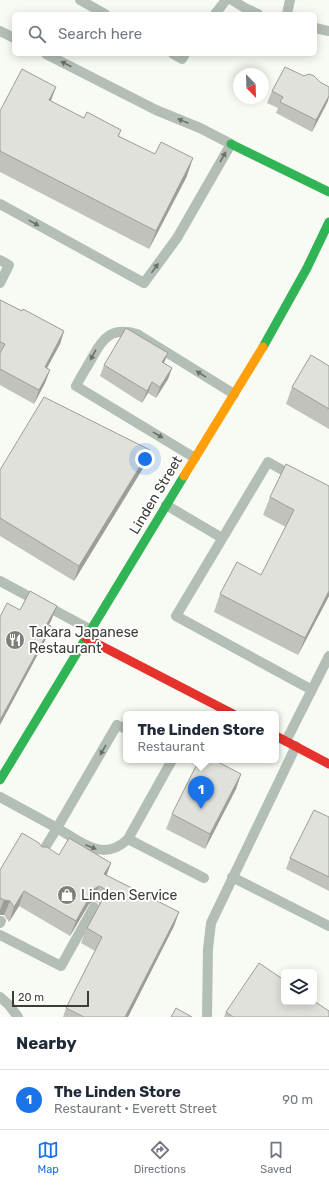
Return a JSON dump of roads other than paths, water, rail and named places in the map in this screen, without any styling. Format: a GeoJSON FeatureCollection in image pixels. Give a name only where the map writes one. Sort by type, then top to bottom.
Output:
{"type":"FeatureCollection","features":[{"type":"Feature","properties":{"kind":"street"},"geometry":{"type":"LineString","coordinates":[[231,144],[329,192]]}},
{"type":"Feature","properties":{"kind":"street","name":"Linden Street"},"geometry":{"type":"LineString","coordinates":[[0,780],[234,394],[299,283],[329,222]]}},
{"type":"Feature","properties":{"kind":"street"},"geometry":{"type":"LineString","coordinates":[[88,634],[228,711]]}},
{"type":"Feature","properties":{"kind":"street"},"geometry":{"type":"LineString","coordinates":[[279,738],[329,764]]}},
{"type":"Feature","properties":{"kind":"lane"},"geometry":{"type":"LineString","coordinates":[[80,0],[101,12]]}},
{"type":"Feature","properties":{"kind":"lane"},"geometry":{"type":"LineString","coordinates":[[217,12],[226,0]]}},
{"type":"Feature","properties":{"kind":"lane"},"geometry":{"type":"LineString","coordinates":[[232,0],[254,12]]}},
{"type":"Feature","properties":{"kind":"lane"},"geometry":{"type":"LineString","coordinates":[[287,12],[290,0]]}},
{"type":"Feature","properties":{"kind":"lane"},"geometry":{"type":"LineString","coordinates":[[317,28],[329,31]]}},
{"type":"Feature","properties":{"kind":"lane"},"geometry":{"type":"LineString","coordinates":[[0,31],[12,37]]}},
{"type":"Feature","properties":{"kind":"lane"},"geometry":{"type":"LineString","coordinates":[[0,204],[144,283],[177,238],[231,144],[200,128],[156,110],[50,56]]}},
{"type":"Feature","properties":{"kind":"lane"},"geometry":{"type":"LineString","coordinates":[[177,56],[182,59],[184,56]]}},
{"type":"Feature","properties":{"kind":"lane"},"geometry":{"type":"LineString","coordinates":[[0,260],[9,265],[0,283]]}},
{"type":"Feature","properties":{"kind":"lane"},"geometry":{"type":"LineString","coordinates":[[195,458],[76,386],[98,346],[104,339],[112,334],[128,332],[137,334],[234,394]]}},
{"type":"Feature","properties":{"kind":"lane"},"geometry":{"type":"LineString","coordinates":[[302,480],[268,462],[176,616],[312,690]]}},
{"type":"Feature","properties":{"kind":"lane"},"geometry":{"type":"LineString","coordinates":[[166,505],[222,538]]}},
{"type":"Feature","properties":{"kind":"lane"},"geometry":{"type":"LineString","coordinates":[[0,580],[88,634]]}},
{"type":"Feature","properties":{"kind":"lane"},"geometry":{"type":"LineString","coordinates":[[286,741],[329,656]]}},
{"type":"Feature","properties":{"kind":"lane"},"geometry":{"type":"LineString","coordinates":[[40,856],[118,725],[123,728]]}},
{"type":"Feature","properties":{"kind":"lane"},"geometry":{"type":"LineString","coordinates":[[207,1017],[209,930],[214,914],[296,746]]}},
{"type":"Feature","properties":{"kind":"lane"},"geometry":{"type":"LineString","coordinates":[[0,797],[90,847],[106,851],[122,845],[128,839],[170,763]]}},
{"type":"Feature","properties":{"kind":"lane"},"geometry":{"type":"LineString","coordinates":[[128,839],[204,878]]}},
{"type":"Feature","properties":{"kind":"lane"},"geometry":{"type":"LineString","coordinates":[[232,877],[329,926]]}},
{"type":"Feature","properties":{"kind":"lane"},"geometry":{"type":"LineString","coordinates":[[0,935],[61,966],[94,907]]}},
{"type":"Feature","properties":{"kind":"lane"},"geometry":{"type":"LineString","coordinates":[[0,997],[9,1005],[18,1017]]}},
{"type":"Feature","properties":{"kind":"place","name":"Takara Japanese Restaurant"},"geometry":{"type":"Point","coordinates":[15,640]}},
{"type":"Feature","properties":{"kind":"place","name":"The Linden Store"},"geometry":{"type":"Point","coordinates":[201,809]}},
{"type":"Feature","properties":{"kind":"place","name":"Linden Service"},"geometry":{"type":"Point","coordinates":[67,895]}}]}
